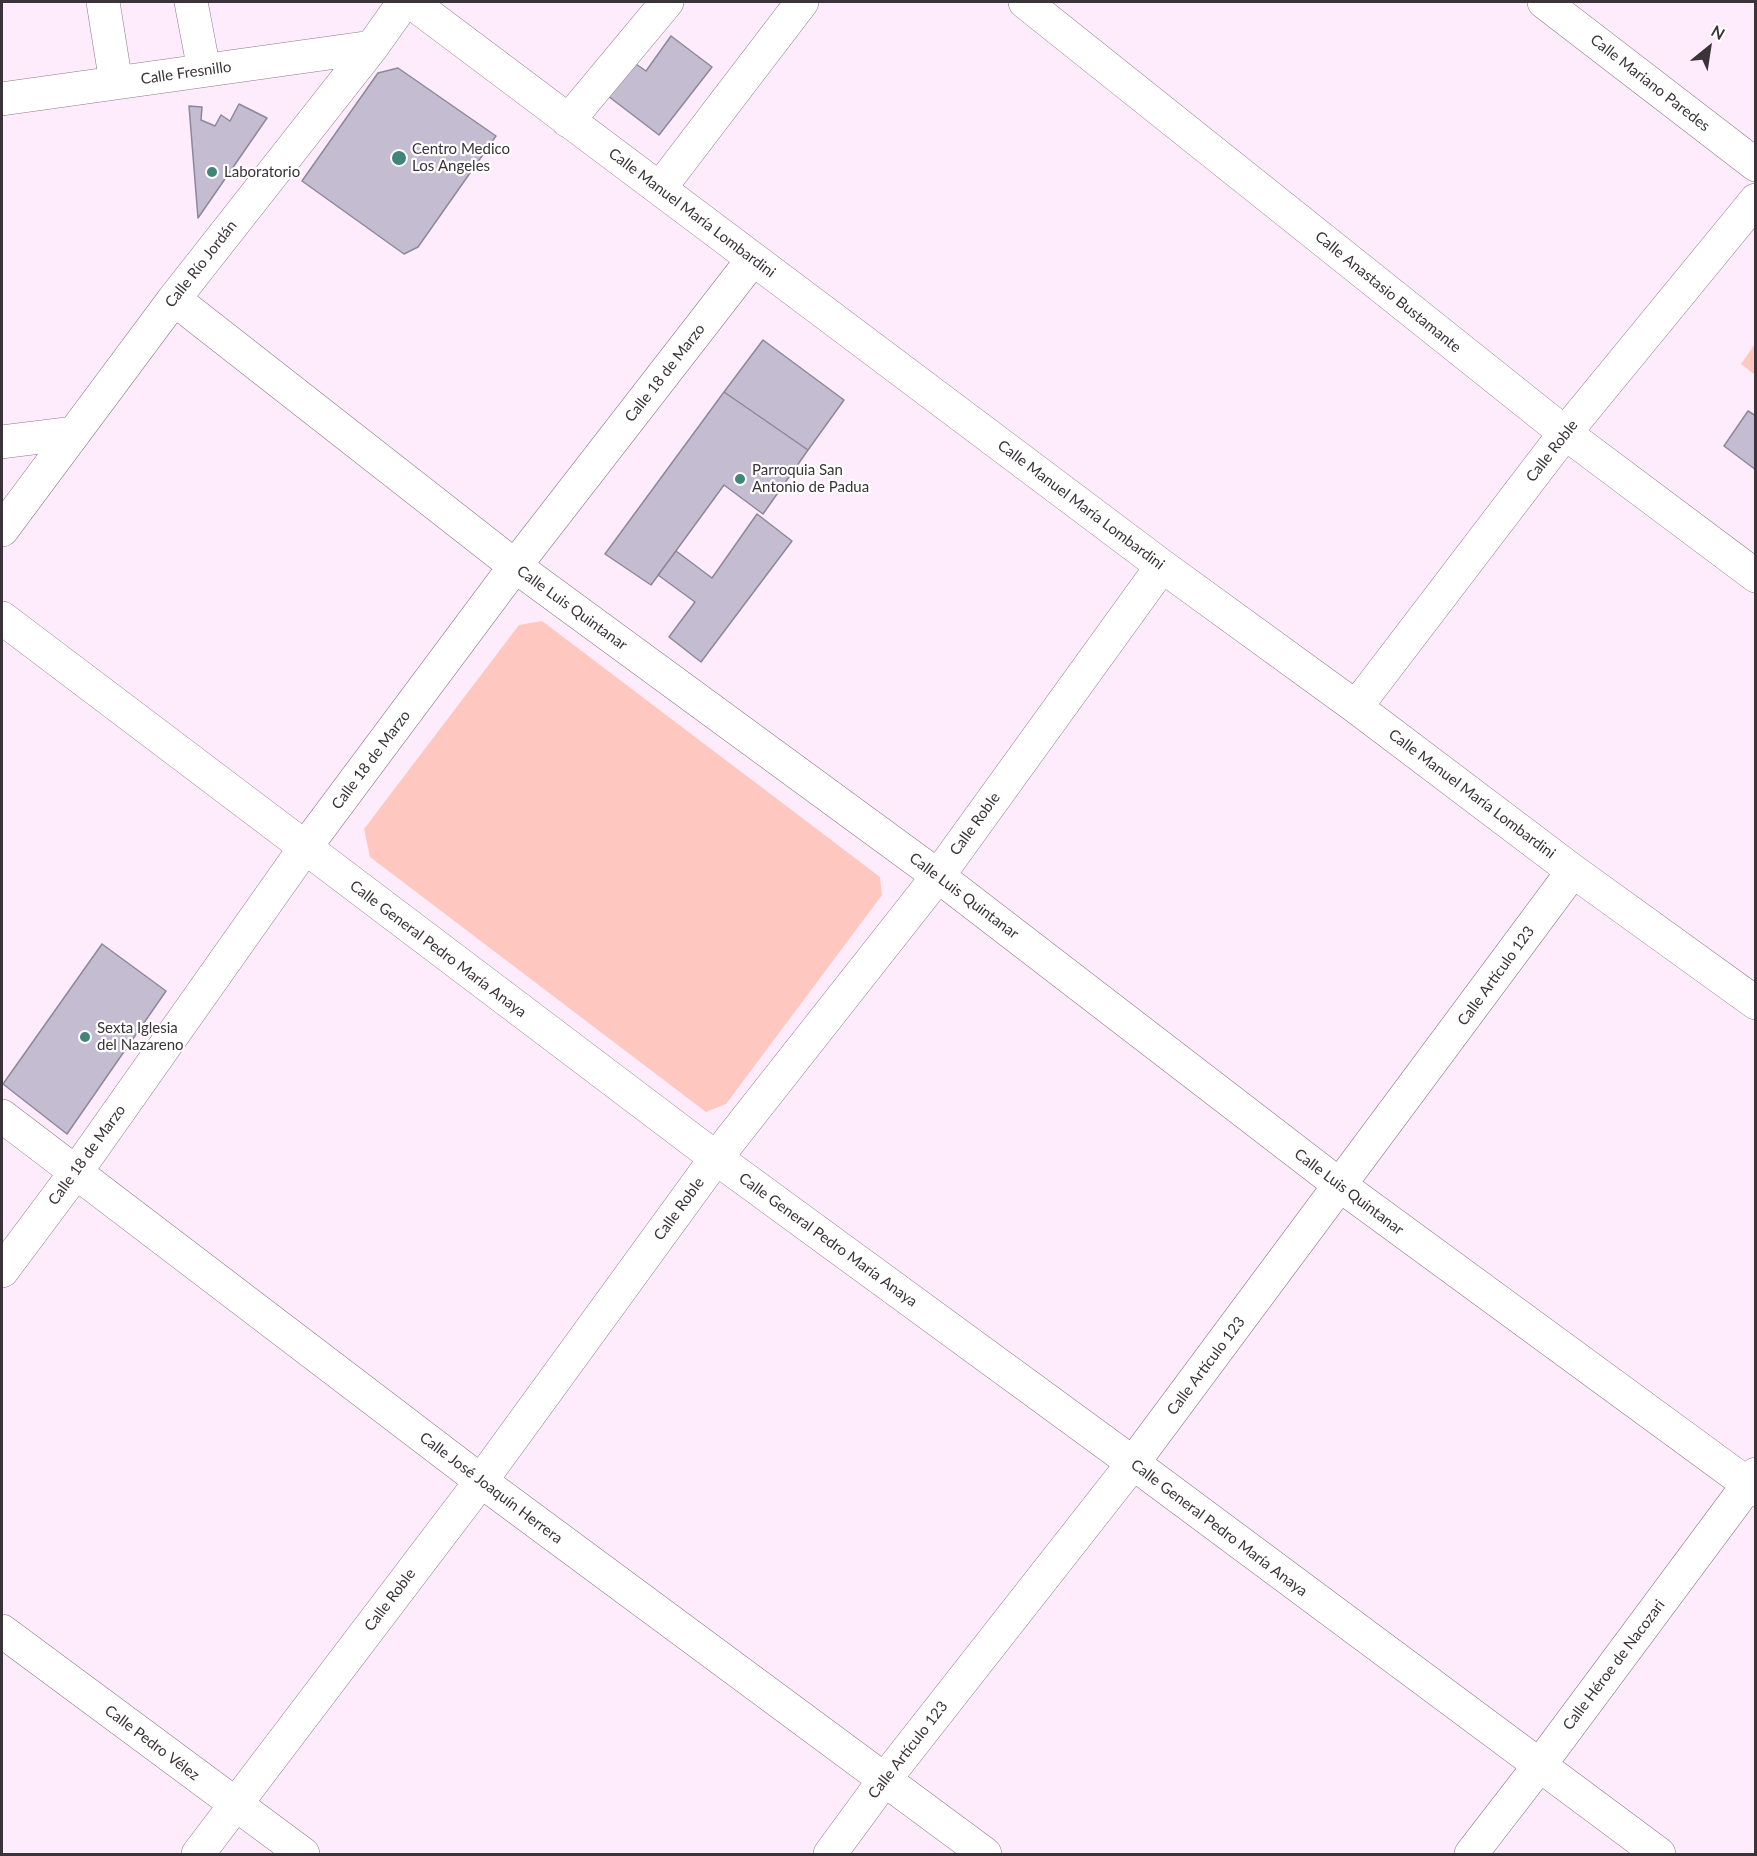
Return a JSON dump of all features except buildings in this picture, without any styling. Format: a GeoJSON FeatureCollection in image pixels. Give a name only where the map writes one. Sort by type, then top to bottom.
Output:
{"type":"FeatureCollection","features":[{"type":"Feature","properties":{"kind":"street"},"geometry":{"type":"LineString","coordinates":[[103,2],[116,83]]}},
{"type":"Feature","properties":{"kind":"street"},"geometry":{"type":"LineString","coordinates":[[191,2],[204,70]]}},
{"type":"Feature","properties":{"kind":"street","name":"Calle Río Jordán"},"geometry":{"type":"LineString","coordinates":[[2,530],[174,299],[372,47],[404,2]]}},
{"type":"Feature","properties":{"kind":"street","name":"Calle Manuel María Lombardini"},"geometry":{"type":"LineString","coordinates":[[411,2],[1162,566],[1755,1003]]}},
{"type":"Feature","properties":{"kind":"street"},"geometry":{"type":"LineString","coordinates":[[568,121],[666,2]]}},
{"type":"Feature","properties":{"kind":"street"},"geometry":{"type":"LineString","coordinates":[[660,188],[802,2]]}},
{"type":"Feature","properties":{"kind":"street","name":"Calle Anastasio Bustamante"},"geometry":{"type":"LineString","coordinates":[[1025,2],[1565,433],[1755,576]]}},
{"type":"Feature","properties":{"kind":"street","name":"Calle Mariano Paredes"},"geometry":{"type":"LineString","coordinates":[[1544,2],[1755,165]]}},
{"type":"Feature","properties":{"kind":"street","name":"Calle Fresnillo"},"geometry":{"type":"LineString","coordinates":[[2,99],[372,47]]}},
{"type":"Feature","properties":{"kind":"street","name":"Calle Roble"},"geometry":{"type":"LineString","coordinates":[[1356,707],[1565,433],[1755,200]]}},
{"type":"Feature","properties":{"kind":"street","name":"Calle 18 de Marzo"},"geometry":{"type":"LineString","coordinates":[[2,1270],[76,1172],[304,849],[515,566],[753,259]]}},
{"type":"Feature","properties":{"kind":"street","name":"Calle Luis Quintanar"},"geometry":{"type":"LineString","coordinates":[[174,299],[515,566],[938,876],[1341,1186],[1753,1483]]}},
{"type":"Feature","properties":{"kind":"street"},"geometry":{"type":"LineString","coordinates":[[2,442],[73,433]]}},
{"type":"Feature","properties":{"kind":"street","name":"Calle Roble"},"geometry":{"type":"LineString","coordinates":[[198,1854],[481,1481],[716,1158],[938,876],[1162,566]]}},
{"type":"Feature","properties":{"kind":"street","name":"Calle General Pedro María Anaya"},"geometry":{"type":"LineString","coordinates":[[2,618],[304,849],[716,1158],[1133,1463],[1659,1854]]}},
{"type":"Feature","properties":{"kind":"street","name":"Calle Artículo 123"},"geometry":{"type":"LineString","coordinates":[[830,1854],[885,1779],[1133,1463],[1573,871]]}},
{"type":"Feature","properties":{"kind":"street","name":"Calle José Joaquín Herrera"},"geometry":{"type":"LineString","coordinates":[[2,1116],[481,1481],[985,1854]]}},
{"type":"Feature","properties":{"kind":"street","name":"Calle Héroe de Nacozari"},"geometry":{"type":"LineString","coordinates":[[1471,1854],[1753,1483]]}},
{"type":"Feature","properties":{"kind":"street","name":"Calle Pedro Vélez"},"geometry":{"type":"LineString","coordinates":[[2,1631],[303,1854]]}},
{"type":"Feature","properties":{"kind":"shaded area"},"geometry":{"type":"Polygon","coordinates":[[[1755,344],[1755,375],[1741,364],[1755,344]]]}},
{"type":"Feature","properties":{"kind":"shaded area"},"geometry":{"type":"Polygon","coordinates":[[[542,621],[880,877],[882,895],[726,1104],[706,1112],[370,857],[364,829],[519,625],[542,621]]]}},
{"type":"Feature","properties":{"kind":"place","name":"Centro Medico Los Angeles"},"geometry":{"type":"Point","coordinates":[399,158]}},
{"type":"Feature","properties":{"kind":"place","name":"Laboratorio"},"geometry":{"type":"Point","coordinates":[212,172]}},
{"type":"Feature","properties":{"kind":"place","name":"Parroquia San Antonio de Padua"},"geometry":{"type":"Point","coordinates":[740,479]}},
{"type":"Feature","properties":{"kind":"place","name":"Sexta Iglesia del Nazareno"},"geometry":{"type":"Point","coordinates":[85,1037]}}]}
